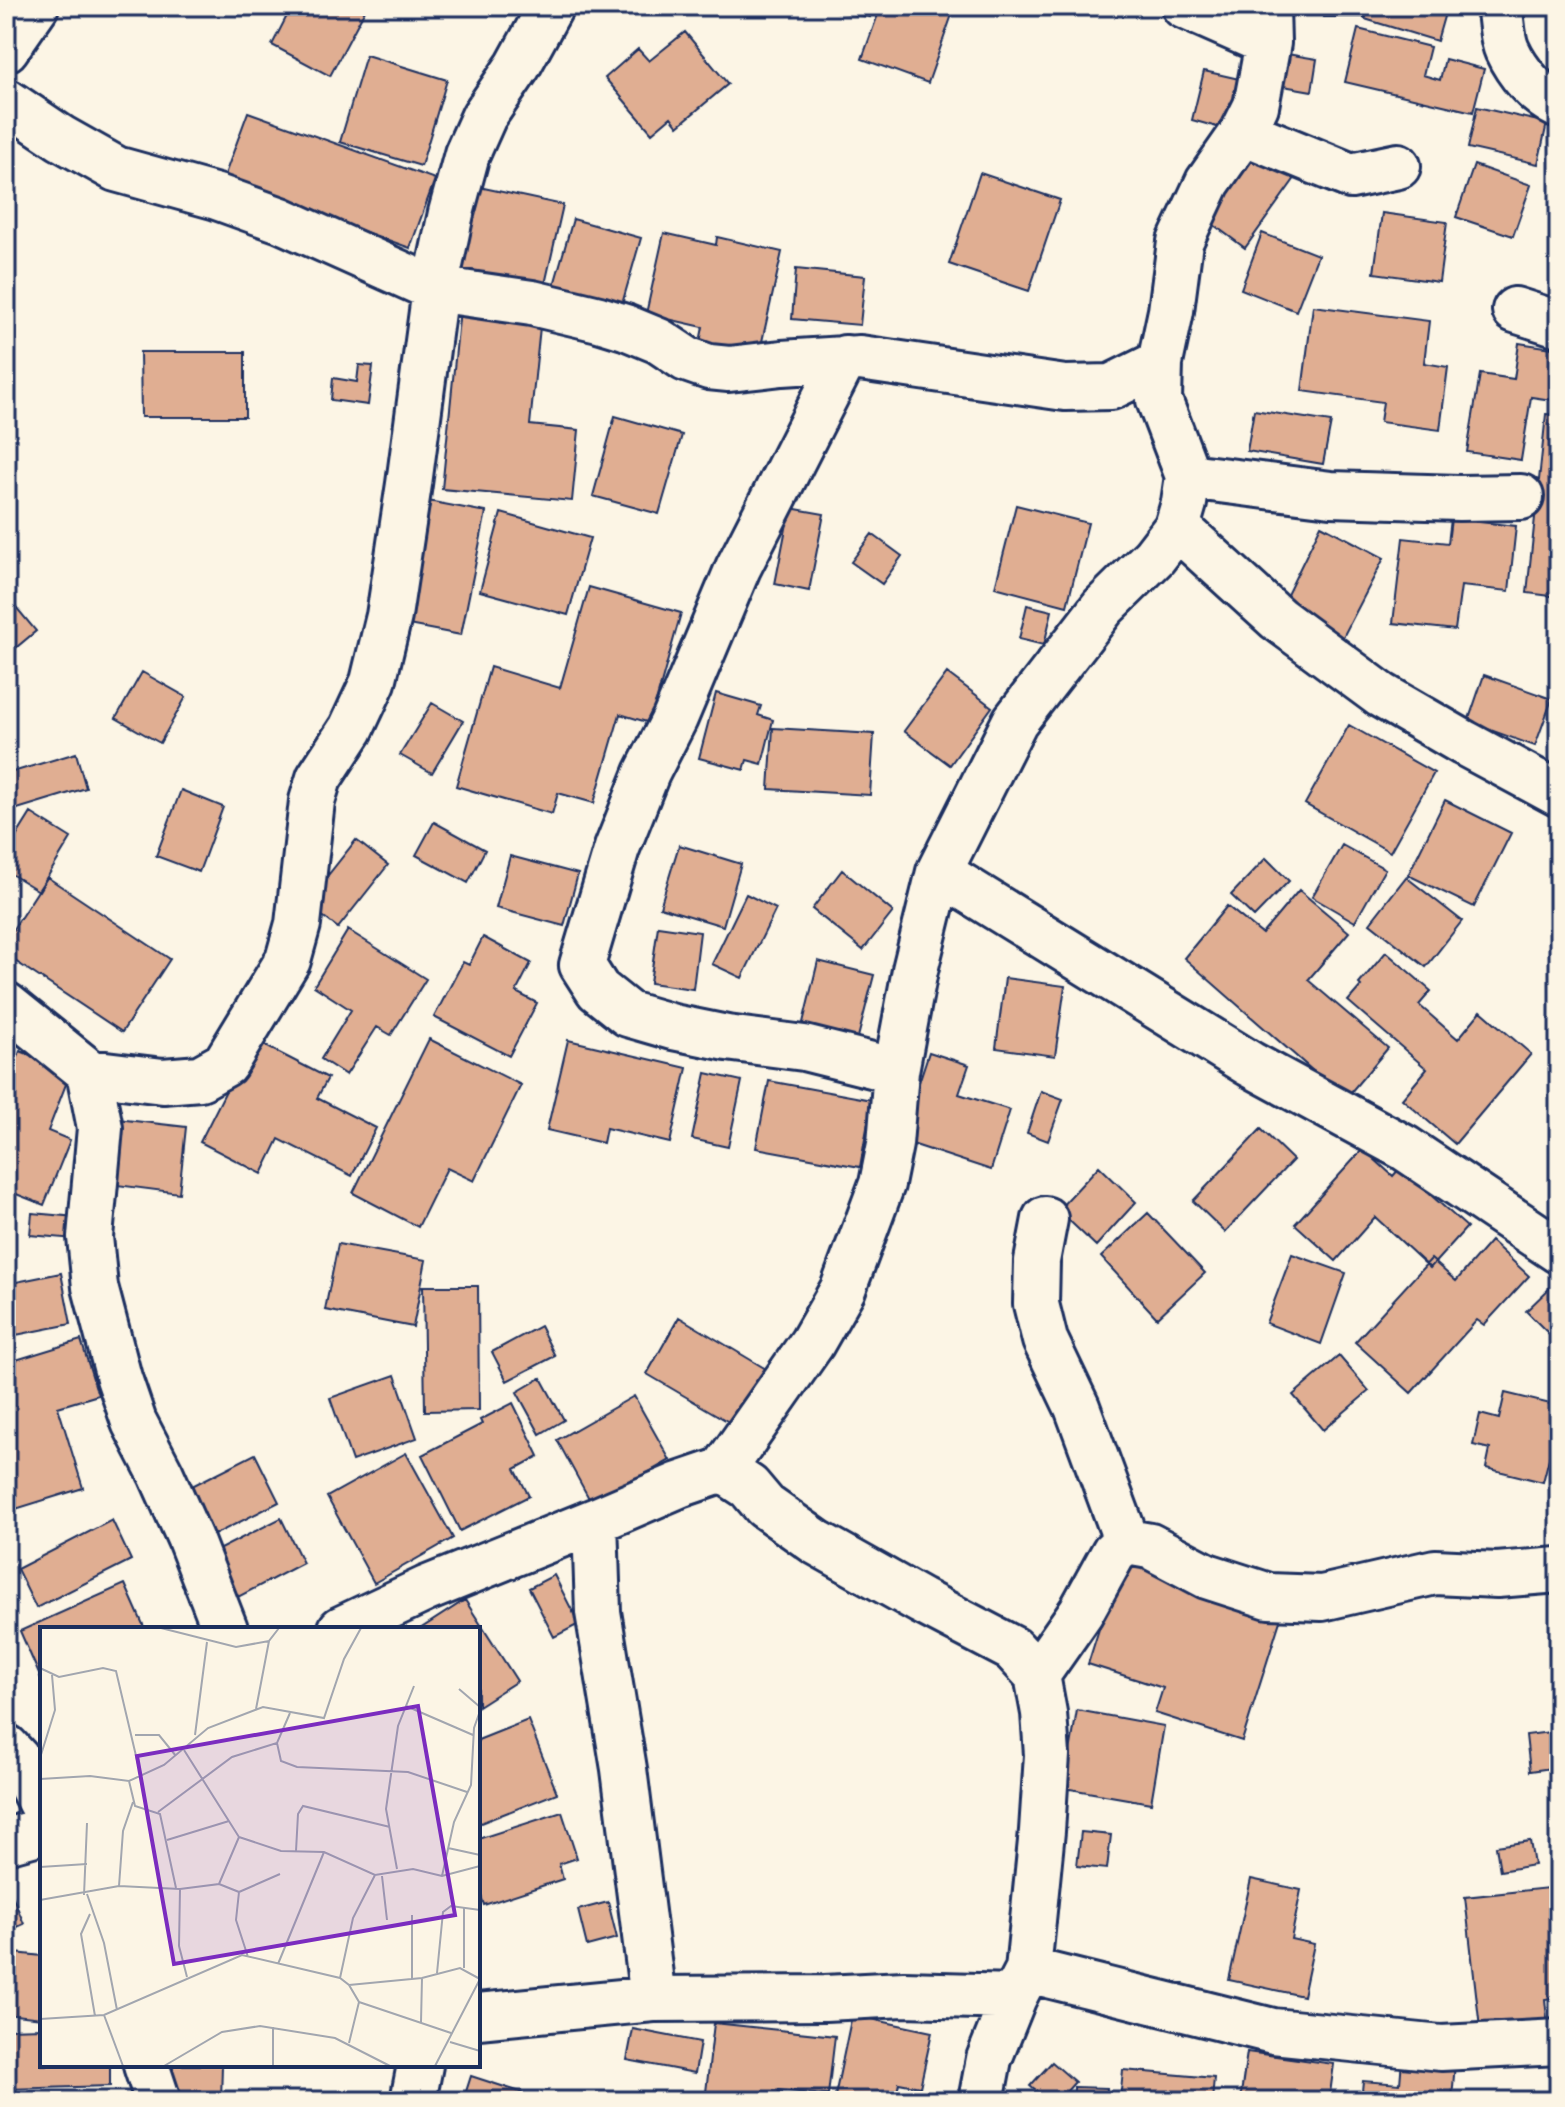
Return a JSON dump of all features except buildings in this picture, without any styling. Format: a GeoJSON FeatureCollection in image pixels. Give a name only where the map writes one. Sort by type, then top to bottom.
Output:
{"type":"FeatureCollection","features":[{"type":"Feature","properties":{"kind":"street"},"geometry":{"type":"LineString","coordinates":[[6,49],[36,6]]}},
{"type":"Feature","properties":{"kind":"street"},"geometry":{"type":"LineString","coordinates":[[6,1005],[89,1072],[163,1081],[200,1078],[225,1064],[288,960],[298,924],[312,801],[319,778],[351,729],[373,682],[389,616],[435,289],[467,154],[484,116],[518,66],[551,6]]}},
{"type":"Feature","properties":{"kind":"street"},"geometry":{"type":"LineString","coordinates":[[345,1627],[426,1589],[679,1485],[723,1470],[812,1343],[843,1289],[882,1184],[890,1144],[896,1071],[915,970],[939,872],[1015,721],[1103,607],[1154,557],[1177,527],[1184,503],[1188,476],[1159,400],[1160,363],[1180,242],[1208,182],[1243,132],[1256,106],[1267,24],[1184,6]]}},
{"type":"Feature","properties":{"kind":"street"},"geometry":{"type":"LineString","coordinates":[[1501,6],[1506,48],[1531,85],[1549,102],[1559,106]]}},
{"type":"Feature","properties":{"kind":"street"},"geometry":{"type":"LineString","coordinates":[[6,101],[61,138],[116,169],[217,197],[281,220],[435,289],[532,303],[599,319],[659,341],[686,359],[709,367],[729,369],[860,358],[1065,388],[1111,387],[1160,363]]}},
{"type":"Feature","properties":{"kind":"street"},"geometry":{"type":"LineString","coordinates":[[1243,132],[1351,176],[1398,166]]}},
{"type":"Feature","properties":{"kind":"street"},"geometry":{"type":"LineString","coordinates":[[1515,310],[1559,324]]}},
{"type":"Feature","properties":{"kind":"street"},"geometry":{"type":"LineString","coordinates":[[845,358],[738,568],[675,718],[647,773],[617,848],[582,965],[598,990],[628,1014],[727,1038],[804,1048],[896,1071]]}},
{"type":"Feature","properties":{"kind":"street"},"geometry":{"type":"LineString","coordinates":[[1188,476],[1331,494],[1521,497]]}},
{"type":"Feature","properties":{"kind":"street"},"geometry":{"type":"LineString","coordinates":[[1177,527],[1278,619],[1381,695],[1559,794]]}},
{"type":"Feature","properties":{"kind":"street"},"geometry":{"type":"LineString","coordinates":[[939,872],[1250,1064],[1405,1148],[1559,1251]]}},
{"type":"Feature","properties":{"kind":"street"},"geometry":{"type":"LineString","coordinates":[[89,1072],[100,1128],[90,1237],[95,1287],[134,1422],[190,1539],[224,1627]]}},
{"type":"Feature","properties":{"kind":"street"},"geometry":{"type":"LineString","coordinates":[[1045,1219],[1037,1261],[1036,1304],[1045,1340],[1077,1407],[1127,1542]]}},
{"type":"Feature","properties":{"kind":"street"},"geometry":{"type":"LineString","coordinates":[[723,1470],[749,1487],[765,1506],[816,1542],[1013,1649],[1037,1675],[1047,1755],[1042,1831],[1021,1983],[989,2059],[981,2101]]}},
{"type":"Feature","properties":{"kind":"street"},"geometry":{"type":"LineString","coordinates":[[595,1521],[598,1612],[624,1769],[653,1999]]}},
{"type":"Feature","properties":{"kind":"street"},"geometry":{"type":"LineString","coordinates":[[1037,1675],[1081,1612],[1114,1552],[1127,1542],[1150,1546],[1207,1576],[1269,1596],[1322,1598],[1435,1572],[1497,1575],[1559,1570]]}},
{"type":"Feature","properties":{"kind":"street"},"geometry":{"type":"LineString","coordinates":[[22,1753],[40,1801]]}},
{"type":"Feature","properties":{"kind":"street"},"geometry":{"type":"LineString","coordinates":[[6,1841],[40,1832]]}},
{"type":"Feature","properties":{"kind":"street"},"geometry":{"type":"LineString","coordinates":[[480,2016],[653,1999],[825,1998],[1021,1983],[1273,2031],[1441,2048],[1559,2042]]}},
{"type":"Feature","properties":{"kind":"street"},"geometry":{"type":"LineString","coordinates":[[147,2067],[158,2101]]}},
{"type":"Feature","properties":{"kind":"street"},"geometry":{"type":"LineString","coordinates":[[413,2101],[420,2067]]}}]}
